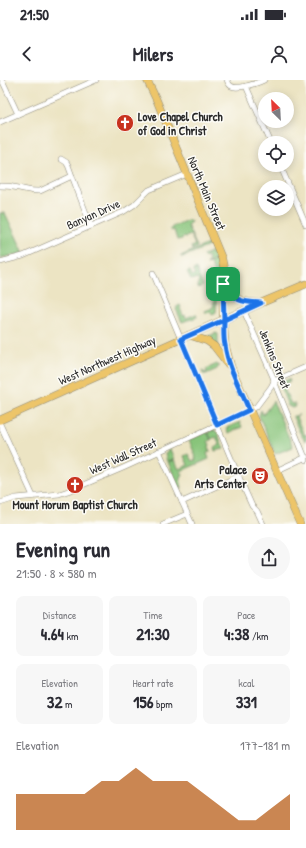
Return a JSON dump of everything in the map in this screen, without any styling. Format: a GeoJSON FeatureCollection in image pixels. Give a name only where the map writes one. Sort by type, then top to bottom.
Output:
{"type":"FeatureCollection","features":[{"type":"Feature","properties":{"kind":"main road","name":"North Main Street"},"geometry":{"type":"LineString","coordinates":[[147,80],[222,259],[224,269],[224,344],[231,367]]}},
{"type":"Feature","properties":{"kind":"main road"},"geometry":{"type":"LineString","coordinates":[[223,284],[236,299],[247,303],[261,303]]}},
{"type":"Feature","properties":{"kind":"main road","name":"West Northwest Highway"},"geometry":{"type":"LineString","coordinates":[[0,420],[306,284]]}},
{"type":"Feature","properties":{"kind":"main road"},"geometry":{"type":"LineString","coordinates":[[189,335],[214,346],[231,367],[300,524]]}},
{"type":"Feature","properties":{"kind":"street"},"geometry":{"type":"LineString","coordinates":[[2,80],[18,114]]}},
{"type":"Feature","properties":{"kind":"street"},"geometry":{"type":"LineString","coordinates":[[0,122],[96,80]]}},
{"type":"Feature","properties":{"kind":"street"},"geometry":{"type":"LineString","coordinates":[[227,80],[233,87],[255,84],[264,80]]}},
{"type":"Feature","properties":{"kind":"street"},"geometry":{"type":"LineString","coordinates":[[246,86],[267,136]]}},
{"type":"Feature","properties":{"kind":"street"},"geometry":{"type":"LineString","coordinates":[[60,159],[68,165],[91,226]]}},
{"type":"Feature","properties":{"kind":"street"},"geometry":{"type":"LineString","coordinates":[[283,172],[306,225]]}},
{"type":"Feature","properties":{"kind":"street","name":"Banyan Drive"},"geometry":{"type":"LineString","coordinates":[[0,262],[23,256],[130,208],[149,190],[187,174]]}},
{"type":"Feature","properties":{"kind":"street"},"geometry":{"type":"LineString","coordinates":[[0,186],[40,191],[72,176]]}},
{"type":"Feature","properties":{"kind":"street"},"geometry":{"type":"LineString","coordinates":[[152,273],[252,506],[257,511],[263,524]]}},
{"type":"Feature","properties":{"kind":"street","name":"Jenkins Street"},"geometry":{"type":"LineString","coordinates":[[244,311],[306,458]]}},
{"type":"Feature","properties":{"kind":"street"},"geometry":{"type":"LineString","coordinates":[[274,381],[306,367]]}},
{"type":"Feature","properties":{"kind":"street","name":"West Wall Street"},"geometry":{"type":"LineString","coordinates":[[0,503],[16,498],[59,494],[118,470],[256,407],[274,381]]}},
{"type":"Feature","properties":{"kind":"street"},"geometry":{"type":"LineString","coordinates":[[0,424],[33,496]]}},
{"type":"Feature","properties":{"kind":"street"},"geometry":{"type":"LineString","coordinates":[[159,451],[192,524]]}},
{"type":"Feature","properties":{"kind":"street"},"geometry":{"type":"LineString","coordinates":[[276,471],[306,458]]}},
{"type":"Feature","properties":{"kind":"street"},"geometry":{"type":"LineString","coordinates":[[182,502],[239,476]]}},
{"type":"Feature","properties":{"kind":"street"},"geometry":{"type":"LineString","coordinates":[[163,524],[187,514]]}},
{"type":"Feature","properties":{"kind":"green space"},"geometry":{"type":"Polygon","coordinates":[[[0,213],[5,213],[24,253],[0,258],[0,213]]]}},
{"type":"Feature","properties":{"kind":"green space"},"geometry":{"type":"Polygon","coordinates":[[[190,220],[191,222],[187,225],[197,247],[191,250],[191,247],[195,245],[191,235],[184,236],[182,239],[177,240],[174,230],[170,230],[172,227],[190,220]]]}},
{"type":"Feature","properties":{"kind":"green space"},"geometry":{"type":"Polygon","coordinates":[[[208,244],[210,246],[181,257],[181,256],[208,244]]]}},
{"type":"Feature","properties":{"kind":"green space"},"geometry":{"type":"Polygon","coordinates":[[[214,252],[217,259],[206,263],[209,261],[207,256],[204,257],[203,255],[214,252]]]}},
{"type":"Feature","properties":{"kind":"green space"},"geometry":{"type":"Polygon","coordinates":[[[217,260],[219,263],[220,275],[216,291],[213,287],[215,282],[214,279],[216,278],[210,263],[206,264],[217,260]]]}},
{"type":"Feature","properties":{"kind":"green space"},"geometry":{"type":"Polygon","coordinates":[[[196,269],[203,286],[198,288],[199,281],[197,278],[191,280],[187,272],[190,271],[192,276],[195,275],[193,270],[196,269]]]}},
{"type":"Feature","properties":{"kind":"green space"},"geometry":{"type":"Polygon","coordinates":[[[206,288],[210,292],[217,292],[216,312],[212,315],[211,312],[206,313],[205,311],[212,308],[214,306],[213,303],[215,303],[212,295],[208,293],[206,288]]]}},
{"type":"Feature","properties":{"kind":"green space"},"geometry":{"type":"Polygon","coordinates":[[[180,305],[183,316],[185,315],[186,318],[196,314],[197,317],[182,322],[176,309],[177,306],[180,305]]]}},
{"type":"Feature","properties":{"kind":"green space"},"geometry":{"type":"Polygon","coordinates":[[[216,333],[218,334],[218,346],[204,338],[216,333]]]}},
{"type":"Feature","properties":{"kind":"green space"},"geometry":{"type":"Polygon","coordinates":[[[217,364],[219,366],[217,369],[203,374],[202,371],[205,373],[207,372],[206,369],[217,364]]]}},
{"type":"Feature","properties":{"kind":"green space"},"geometry":{"type":"Polygon","coordinates":[[[289,379],[290,381],[286,383],[284,389],[291,404],[294,403],[295,405],[295,407],[291,408],[288,406],[280,386],[282,382],[289,379]]]}},
{"type":"Feature","properties":{"kind":"green space"},"geometry":{"type":"Polygon","coordinates":[[[273,401],[293,447],[275,454],[259,416],[261,410],[263,415],[273,401]]]}},
{"type":"Feature","properties":{"kind":"green space"},"geometry":{"type":"Polygon","coordinates":[[[299,415],[296,417],[304,435],[306,434],[305,441],[293,417],[299,415]]]}},
{"type":"Feature","properties":{"kind":"green space"},"geometry":{"type":"Polygon","coordinates":[[[240,422],[242,427],[228,433],[226,428],[240,422]]]}},
{"type":"Feature","properties":{"kind":"green space"},"geometry":{"type":"Polygon","coordinates":[[[213,430],[217,432],[224,449],[215,451],[214,448],[220,445],[216,437],[211,439],[208,432],[213,430]]]}},
{"type":"Feature","properties":{"kind":"green space"},"geometry":{"type":"Polygon","coordinates":[[[207,432],[211,440],[208,441],[210,445],[210,452],[207,453],[209,459],[181,471],[183,475],[181,480],[182,488],[179,488],[168,462],[174,460],[179,469],[188,465],[184,456],[188,454],[192,461],[196,460],[189,440],[207,432]]]}},
{"type":"Feature","properties":{"kind":"green space"},"geometry":{"type":"Polygon","coordinates":[[[170,449],[174,459],[167,462],[165,454],[170,449]]]}},
{"type":"Feature","properties":{"kind":"place","name":"Love Chapel Church of God in Christ"},"geometry":{"type":"Point","coordinates":[125,123]}},
{"type":"Feature","properties":{"kind":"place","name":"Palace Arts Center"},"geometry":{"type":"Point","coordinates":[260,476]}},
{"type":"Feature","properties":{"kind":"place","name":"Mount Horum Baptist Church"},"geometry":{"type":"Point","coordinates":[75,485]}},
{"type":"Feature","properties":{"kind":"route"},"geometry":{"type":"LineString","coordinates":[[223,284],[224,320],[181,339],[217,425],[249,410],[231,367],[224,344],[224,320],[261,303],[247,303],[236,299],[223,284]]}}]}
